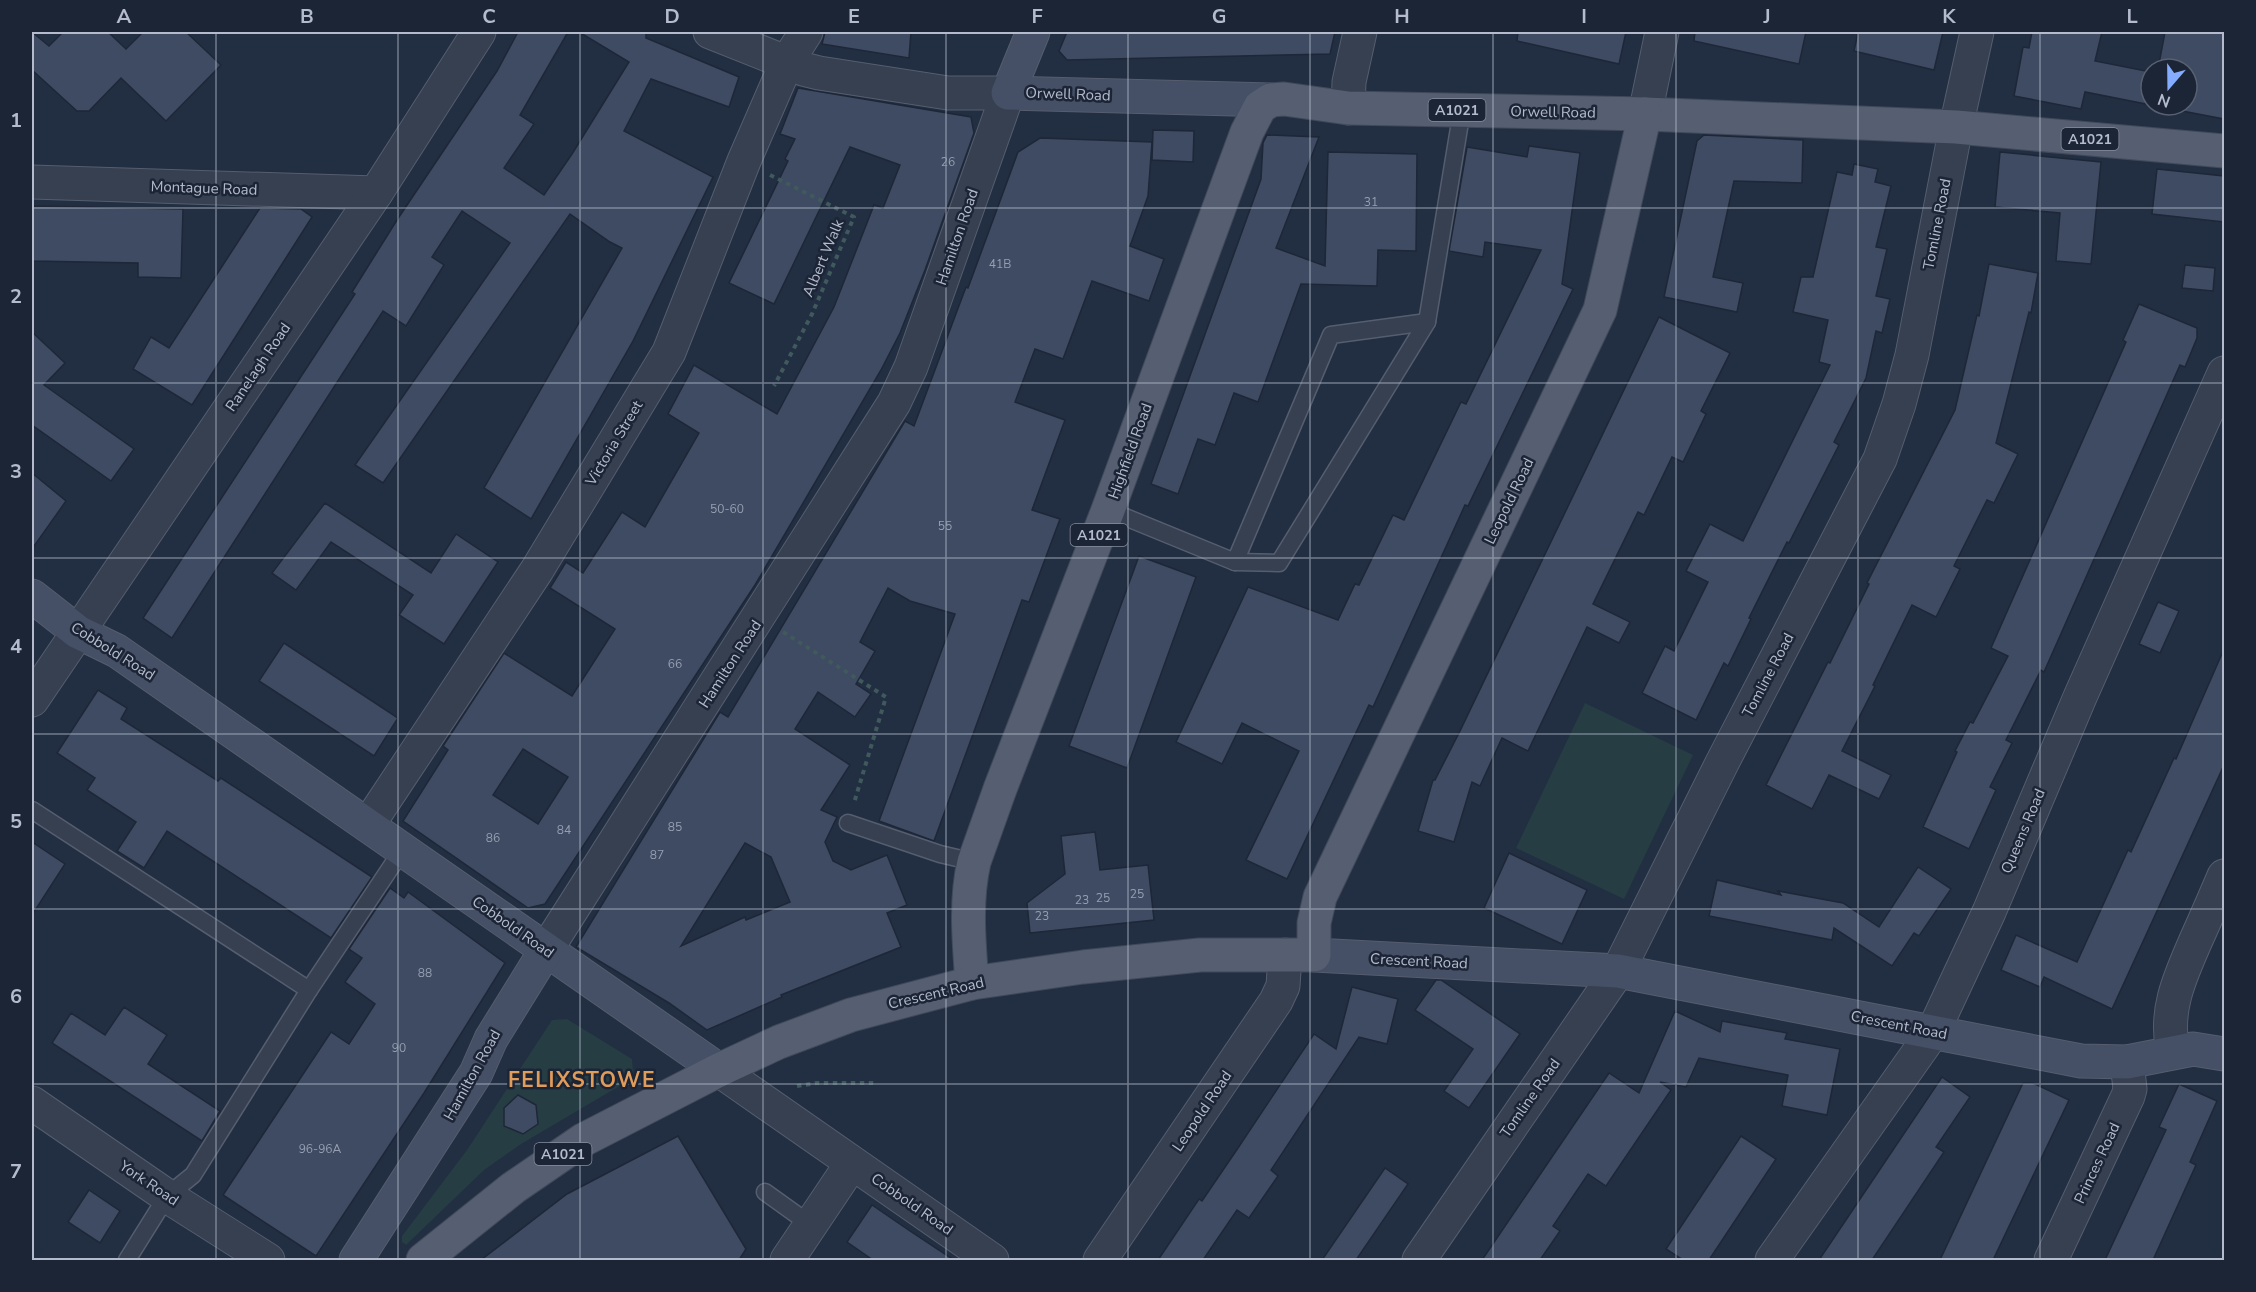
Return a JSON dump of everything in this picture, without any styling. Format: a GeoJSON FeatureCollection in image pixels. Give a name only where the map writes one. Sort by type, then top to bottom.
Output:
{"type":"FeatureCollection","features":[{"type":"Feature","properties":{"kind":"main road","name":"Orwell Road"},"geometry":{"type":"LineString","coordinates":[[1271,100],[1284,99],[1348,108],[1645,114],[1956,127],[2224,151]]}},
{"type":"Feature","properties":{"kind":"main road","name":"Highfield Road"},"geometry":{"type":"LineString","coordinates":[[972,983],[969,919],[971,874],[974,862],[1004,777],[1108,510],[1247,132],[1260,107],[1271,100]]}},
{"type":"Feature","properties":{"kind":"main road","name":"Leopold Road"},"geometry":{"type":"LineString","coordinates":[[1299,955],[1314,923],[1320,897],[1600,310],[1645,114]]}},
{"type":"Feature","properties":{"kind":"main road","name":"Crescent Road"},"geometry":{"type":"LineString","coordinates":[[719,1070],[779,1042],[851,1015],[972,983],[1083,967],[1200,955],[1299,955]]}},
{"type":"Feature","properties":{"kind":"main road","name":"A1021"},"geometry":{"type":"LineString","coordinates":[[423,1260],[513,1188],[584,1140],[719,1070]]}},
{"type":"Feature","properties":{"kind":"street","name":"Ranelagh Road"},"geometry":{"type":"LineString","coordinates":[[32,700],[376,193],[479,32]]}},
{"type":"Feature","properties":{"kind":"street","name":"Orwell Road"},"geometry":{"type":"LineString","coordinates":[[710,32],[819,73],[948,93],[1271,100]]}},
{"type":"Feature","properties":{"kind":"street","name":"Victoria Street"},"geometry":{"type":"LineString","coordinates":[[368,825],[537,570],[669,351],[744,161],[787,62],[806,32]]}},
{"type":"Feature","properties":{"kind":"street","name":"Hamilton Road"},"geometry":{"type":"LineString","coordinates":[[356,1260],[476,1073],[491,1039],[546,950],[760,617],[894,403],[911,367],[1008,93],[1033,32]]}},
{"type":"Feature","properties":{"kind":"street"},"geometry":{"type":"LineString","coordinates":[[1348,108],[1349,82],[1360,32]]}},
{"type":"Feature","properties":{"kind":"street","name":"Leopold Road"},"geometry":{"type":"LineString","coordinates":[[1645,114],[1662,32]]}},
{"type":"Feature","properties":{"kind":"street","name":"Tomline Road"},"geometry":{"type":"LineString","coordinates":[[1419,1260],[1618,971],[1722,763],[1880,459],[1899,405],[1912,355],[1956,127],[1977,32]]}},
{"type":"Feature","properties":{"kind":"street","name":"Montague Road"},"geometry":{"type":"LineString","coordinates":[[32,182],[376,193]]}},
{"type":"Feature","properties":{"kind":"street","name":"Queens Road"},"geometry":{"type":"LineString","coordinates":[[1772,1260],[1933,1032],[1989,912],[2080,697],[2224,373]]}},
{"type":"Feature","properties":{"kind":"street","name":"Cobbold Road"},"geometry":{"type":"LineString","coordinates":[[32,596],[78,632],[117,651],[992,1260]]}},
{"type":"Feature","properties":{"kind":"street"},"geometry":{"type":"LineString","coordinates":[[2173,1052],[2170,1022],[2174,996],[2224,876]]}},
{"type":"Feature","properties":{"kind":"street","name":"Leopold Road"},"geometry":{"type":"LineString","coordinates":[[1100,1260],[1276,1001],[1299,955]]}},
{"type":"Feature","properties":{"kind":"street","name":"Crescent Road"},"geometry":{"type":"LineString","coordinates":[[1299,955],[1618,971],[2081,1061],[2127,1062],[2193,1049],[2224,1054]]}},
{"type":"Feature","properties":{"kind":"street","name":"Princes Road"},"geometry":{"type":"LineString","coordinates":[[2051,1260],[2128,1096],[2130,1089],[2127,1062]]}},
{"type":"Feature","properties":{"kind":"street","name":"York Road"},"geometry":{"type":"LineString","coordinates":[[32,1102],[167,1196],[268,1260]]}},
{"type":"Feature","properties":{"kind":"street"},"geometry":{"type":"LineString","coordinates":[[788,1260],[852,1163]]}},
{"type":"Feature","properties":{"kind":"lane"},"geometry":{"type":"LineString","coordinates":[[1108,510],[1234,562],[1279,563],[1427,322],[1462,110]]}},
{"type":"Feature","properties":{"kind":"lane"},"geometry":{"type":"LineString","coordinates":[[1234,562],[1331,335],[1427,322]]}},
{"type":"Feature","properties":{"kind":"lane"},"geometry":{"type":"LineString","coordinates":[[32,810],[309,990]]}},
{"type":"Feature","properties":{"kind":"lane"},"geometry":{"type":"LineString","coordinates":[[848,823],[940,854],[974,862]]}},
{"type":"Feature","properties":{"kind":"lane"},"geometry":{"type":"LineString","coordinates":[[127,1260],[167,1196],[193,1175],[309,990],[403,849]]}},
{"type":"Feature","properties":{"kind":"lane"},"geometry":{"type":"LineString","coordinates":[[765,1192],[811,1226]]}},
{"type":"Feature","properties":{"kind":"path","name":"Albert Walk"},"geometry":{"type":"LineString","coordinates":[[744,161],[854,217],[812,314],[774,386]]}},
{"type":"Feature","properties":{"kind":"path"},"geometry":{"type":"LineString","coordinates":[[760,617],[886,697],[848,823]]}},
{"type":"Feature","properties":{"kind":"path"},"geometry":{"type":"LineString","coordinates":[[766,1103],[793,1087],[817,1083],[874,1083]]}},
{"type":"Feature","properties":{"kind":"green space"},"geometry":{"type":"Polygon","coordinates":[[[1585,703],[1693,755],[1624,899],[1516,848],[1585,703]]]}},
{"type":"Feature","properties":{"kind":"green space"},"geometry":{"type":"Polygon","coordinates":[[[567,1019],[632,1059],[633,1071],[628,1081],[521,1144],[484,1170],[406,1245],[402,1242],[402,1236],[467,1150],[552,1020],[567,1019]]]}},
{"type":"Feature","properties":{"kind":"building"},"geometry":{"type":"Polygon","coordinates":[[[32,32],[49,46],[63,32],[108,32],[126,49],[143,32],[186,32],[221,65],[166,121],[121,78],[89,111],[77,111],[32,70],[32,32]]]}},
{"type":"Feature","properties":{"kind":"building"},"geometry":{"type":"Polygon","coordinates":[[[518,32],[568,32],[520,115],[534,124],[504,168],[544,195],[629,62],[579,32],[646,32],[646,38],[739,77],[729,107],[651,79],[624,131],[713,177],[633,341],[531,519],[484,488],[622,248],[570,214],[383,483],[355,465],[510,243],[462,211],[432,257],[444,265],[406,326],[383,311],[172,638],[143,618],[355,294],[352,292],[397,220],[497,71],[518,32]]]}},
{"type":"Feature","properties":{"kind":"building"},"geometry":{"type":"Polygon","coordinates":[[[825,32],[911,32],[909,58],[822,44],[825,32]]]}},
{"type":"Feature","properties":{"kind":"building"},"geometry":{"type":"Polygon","coordinates":[[[1067,32],[1335,32],[1330,54],[1067,60],[1059,51],[1067,32]]]}},
{"type":"Feature","properties":{"kind":"building"},"geometry":{"type":"Polygon","coordinates":[[[1518,32],[1626,32],[1619,64],[1517,41],[1518,32]]]}},
{"type":"Feature","properties":{"kind":"building"},"geometry":{"type":"Polygon","coordinates":[[[1695,32],[1806,32],[1799,64],[1694,41],[1695,32]]]}},
{"type":"Feature","properties":{"kind":"building"},"geometry":{"type":"Polygon","coordinates":[[[1858,32],[1943,32],[1934,70],[1854,51],[1858,32]]]}},
{"type":"Feature","properties":{"kind":"building"},"geometry":{"type":"Polygon","coordinates":[[[2032,32],[2102,32],[2095,61],[2139,70],[2139,103],[2085,92],[2081,109],[2014,96],[2023,47],[2029,48],[2032,32]]]}},
{"type":"Feature","properties":{"kind":"building"},"geometry":{"type":"Polygon","coordinates":[[[2165,32],[2224,32],[2224,119],[2199,114],[2199,57],[2160,57],[2165,32]]]}},
{"type":"Feature","properties":{"kind":"building"},"geometry":{"type":"Polygon","coordinates":[[[798,88],[971,117],[974,133],[925,270],[900,333],[881,370],[755,585],[545,904],[528,908],[403,821],[448,750],[443,746],[504,653],[572,696],[615,629],[550,588],[566,562],[583,573],[622,512],[645,527],[699,433],[668,414],[694,365],[777,414],[834,307],[874,205],[883,208],[900,165],[850,147],[774,304],[729,283],[788,161],[785,159],[795,139],[780,134],[798,88]],[[523,749],[493,795],[538,824],[568,777],[523,749]]]}},
{"type":"Feature","properties":{"kind":"building"},"geometry":{"type":"Polygon","coordinates":[[[1153,130],[1194,131],[1193,162],[1152,160],[1153,130]]]}},
{"type":"Feature","properties":{"kind":"building"},"geometry":{"type":"Polygon","coordinates":[[[1267,135],[1319,137],[1276,248],[1325,266],[1328,152],[1417,154],[1416,251],[1378,250],[1377,286],[1301,284],[1258,402],[1234,393],[1215,445],[1198,439],[1178,494],[1151,484],[1261,179],[1263,143],[1267,135]]]}},
{"type":"Feature","properties":{"kind":"building"},"geometry":{"type":"Polygon","coordinates":[[[1704,135],[1803,140],[1802,183],[1734,181],[1713,277],[1743,283],[1737,312],[1664,297],[1697,141],[1704,135]]]}},
{"type":"Feature","properties":{"kind":"building"},"geometry":{"type":"Polygon","coordinates":[[[1040,138],[1152,142],[1148,196],[1130,246],[1164,259],[1149,301],[1092,281],[1063,359],[1035,349],[1015,402],[1065,420],[1032,510],[1060,519],[1029,602],[1022,600],[934,841],[879,821],[955,614],[910,601],[888,588],[860,642],[875,651],[856,684],[871,694],[855,717],[818,692],[795,729],[850,765],[821,810],[837,817],[825,842],[833,861],[851,870],[887,855],[907,905],[887,913],[901,947],[781,995],[782,997],[707,1030],[669,1003],[576,947],[720,712],[728,717],[905,421],[914,426],[1018,152],[1040,138]],[[745,843],[681,946],[745,917],[746,920],[790,902],[771,857],[745,843]]]}},
{"type":"Feature","properties":{"kind":"building"},"geometry":{"type":"Polygon","coordinates":[[[1529,146],[1580,153],[1562,284],[1573,289],[1468,506],[1465,505],[1373,707],[1369,705],[1287,879],[1246,860],[1299,751],[1242,723],[1222,764],[1176,742],[1248,587],[1338,620],[1355,584],[1359,585],[1393,515],[1404,520],[1461,402],[1466,404],[1541,250],[1485,242],[1483,257],[1449,251],[1467,147],[1527,157],[1529,146]]]}},
{"type":"Feature","properties":{"kind":"building"},"geometry":{"type":"Polygon","coordinates":[[[2000,152],[2101,162],[2091,264],[2056,261],[2060,213],[1995,207],[2000,152]]]}},
{"type":"Feature","properties":{"kind":"building"},"geometry":{"type":"Polygon","coordinates":[[[1854,164],[1878,169],[1875,182],[1891,186],[1876,247],[1887,249],[1876,296],[1890,299],[1882,333],[1876,331],[1866,378],[1834,442],[1839,445],[1789,543],[1787,542],[1728,666],[1724,663],[1696,720],[1642,693],[1665,646],[1674,651],[1708,582],[1686,571],[1710,524],[1743,541],[1830,365],[1819,362],[1828,320],[1793,312],[1801,277],[1813,277],[1837,172],[1852,175],[1854,164]]]}},
{"type":"Feature","properties":{"kind":"building"},"geometry":{"type":"Polygon","coordinates":[[[2157,169],[2224,176],[2224,222],[2152,214],[2157,169]]]}},
{"type":"Feature","properties":{"kind":"building"},"geometry":{"type":"Polygon","coordinates":[[[32,206],[183,209],[181,278],[138,277],[138,263],[32,261],[32,206]]]}},
{"type":"Feature","properties":{"kind":"building"},"geometry":{"type":"Polygon","coordinates":[[[260,208],[301,209],[312,217],[192,405],[133,369],[151,337],[169,348],[260,208]]]}},
{"type":"Feature","properties":{"kind":"building"},"geometry":{"type":"Polygon","coordinates":[[[1989,264],[2038,273],[2031,313],[2029,312],[1996,443],[2018,454],[1994,503],[1987,500],[1954,566],[1960,569],[1936,617],[1912,605],[1842,751],[1891,775],[1879,799],[1829,775],[1812,809],[1766,785],[1828,662],[1830,663],[1869,584],[1867,583],[1955,410],[1977,315],[1979,316],[1989,264]]]}},
{"type":"Feature","properties":{"kind":"building"},"geometry":{"type":"Polygon","coordinates":[[[2185,265],[2215,268],[2213,291],[2182,288],[2185,265]]]}},
{"type":"Feature","properties":{"kind":"building"},"geometry":{"type":"Polygon","coordinates":[[[2139,304],[2197,328],[2197,338],[2185,367],[2180,365],[2044,672],[2041,670],[2006,740],[2012,743],[1990,787],[1996,790],[1969,849],[1923,827],[1957,752],[1955,751],[1970,722],[1973,723],[2008,656],[1991,648],[2126,342],[2123,340],[2139,304]]]}},
{"type":"Feature","properties":{"kind":"building"},"geometry":{"type":"Polygon","coordinates":[[[1659,317],[1730,353],[1701,411],[1706,414],[1683,462],[1672,457],[1644,515],[1638,512],[1593,604],[1630,622],[1619,643],[1587,627],[1528,751],[1502,738],[1480,786],[1472,782],[1454,842],[1418,831],[1433,780],[1460,731],[1659,317]]]}},
{"type":"Feature","properties":{"kind":"building"},"geometry":{"type":"Polygon","coordinates":[[[32,332],[65,363],[44,385],[134,449],[111,481],[32,425],[32,332]]]}},
{"type":"Feature","properties":{"kind":"building"},"geometry":{"type":"Polygon","coordinates":[[[32,473],[66,501],[32,549],[32,473]]]}},
{"type":"Feature","properties":{"kind":"building"},"geometry":{"type":"Polygon","coordinates":[[[325,503],[431,573],[456,534],[498,562],[444,644],[399,615],[413,595],[331,542],[296,590],[272,573],[325,503]]]}},
{"type":"Feature","properties":{"kind":"building"},"geometry":{"type":"Polygon","coordinates":[[[1139,556],[1196,577],[1127,768],[1069,746],[1139,556]]]}},
{"type":"Feature","properties":{"kind":"building"},"geometry":{"type":"Polygon","coordinates":[[[2158,602],[2179,611],[2160,653],[2139,644],[2158,602]]]}},
{"type":"Feature","properties":{"kind":"building"},"geometry":{"type":"Polygon","coordinates":[[[284,643],[398,718],[374,756],[259,681],[284,643]]]}},
{"type":"Feature","properties":{"kind":"building"},"geometry":{"type":"Polygon","coordinates":[[[2224,649],[2224,765],[2112,1009],[2044,977],[2040,987],[2001,970],[2016,935],[2077,962],[2128,850],[2131,852],[2174,758],[2176,759],[2224,649]]]}},
{"type":"Feature","properties":{"kind":"building"},"geometry":{"type":"Polygon","coordinates":[[[98,690],[127,708],[121,719],[218,781],[221,778],[372,877],[331,938],[167,831],[144,868],[117,851],[136,822],[87,790],[95,778],[57,753],[98,690]]]}},
{"type":"Feature","properties":{"kind":"building"},"geometry":{"type":"Polygon","coordinates":[[[1095,832],[1100,870],[1148,865],[1154,920],[1030,933],[1027,903],[1065,874],[1061,836],[1095,832]]]}},
{"type":"Feature","properties":{"kind":"building"},"geometry":{"type":"Polygon","coordinates":[[[32,842],[65,864],[32,915],[32,842]]]}},
{"type":"Feature","properties":{"kind":"building"},"geometry":{"type":"Polygon","coordinates":[[[1509,853],[1587,890],[1562,944],[1484,908],[1509,853]]]}},
{"type":"Feature","properties":{"kind":"building"},"geometry":{"type":"Polygon","coordinates":[[[1918,867],[1951,889],[1919,936],[1914,933],[1892,966],[1834,928],[1832,940],[1709,916],[1717,880],[1781,895],[1778,891],[1843,903],[1879,927],[1918,867]]]}},
{"type":"Feature","properties":{"kind":"building"},"geometry":{"type":"Polygon","coordinates":[[[390,888],[404,898],[408,892],[505,963],[424,1093],[316,1256],[223,1195],[331,1032],[349,1044],[375,1004],[345,982],[362,958],[349,949],[390,888]]]}},
{"type":"Feature","properties":{"kind":"building"},"geometry":{"type":"Polygon","coordinates":[[[1436,980],[1441,980],[1520,1034],[1469,1108],[1444,1091],[1473,1049],[1415,1010],[1436,980]]]}},
{"type":"Feature","properties":{"kind":"building"},"geometry":{"type":"Polygon","coordinates":[[[1352,987],[1398,999],[1387,1044],[1359,1037],[1271,1170],[1278,1176],[1249,1218],[1237,1210],[1203,1260],[1158,1260],[1199,1199],[1202,1201],[1314,1034],[1336,1049],[1352,987]]]}},
{"type":"Feature","properties":{"kind":"building"},"geometry":{"type":"Polygon","coordinates":[[[124,1007],[167,1035],[148,1064],[220,1111],[202,1141],[52,1043],[71,1013],[105,1035],[124,1007]]]}},
{"type":"Feature","properties":{"kind":"building"},"geometry":{"type":"Polygon","coordinates":[[[1675,1011],[1720,1032],[1722,1021],[1787,1033],[1785,1039],[1840,1049],[1827,1115],[1782,1106],[1788,1075],[1699,1058],[1686,1087],[1660,1082],[1671,1090],[1606,1186],[1588,1174],[1553,1226],[1560,1231],[1540,1260],[1482,1260],[1609,1073],[1639,1093],[1675,1011]]]}},
{"type":"Feature","properties":{"kind":"building"},"geometry":{"type":"Polygon","coordinates":[[[1942,1077],[1970,1097],[1936,1147],[1944,1152],[1872,1260],[1819,1260],[1942,1077]]]}},
{"type":"Feature","properties":{"kind":"building"},"geometry":{"type":"Polygon","coordinates":[[[2023,1083],[2033,1083],[2069,1100],[1993,1260],[1940,1260],[2023,1083]]]}},
{"type":"Feature","properties":{"kind":"building"},"geometry":{"type":"Polygon","coordinates":[[[2179,1084],[2217,1101],[2190,1162],[2196,1165],[2153,1260],[2105,1260],[2166,1130],[2159,1127],[2179,1084]]]}},
{"type":"Feature","properties":{"kind":"building"},"geometry":{"type":"Polygon","coordinates":[[[518,1095],[536,1105],[538,1124],[523,1134],[504,1126],[504,1108],[518,1095]]]}},
{"type":"Feature","properties":{"kind":"building"},"geometry":{"type":"Polygon","coordinates":[[[678,1136],[746,1249],[739,1260],[481,1260],[567,1194],[678,1136]]]}},
{"type":"Feature","properties":{"kind":"building"},"geometry":{"type":"Polygon","coordinates":[[[1741,1136],[1776,1159],[1709,1260],[1683,1260],[1666,1249],[1741,1136]]]}},
{"type":"Feature","properties":{"kind":"building"},"geometry":{"type":"Polygon","coordinates":[[[1385,1168],[1408,1184],[1356,1260],[1322,1260],[1385,1168]]]}},
{"type":"Feature","properties":{"kind":"building"},"geometry":{"type":"Polygon","coordinates":[[[89,1190],[120,1211],[100,1243],[68,1222],[89,1190]]]}},
{"type":"Feature","properties":{"kind":"building"},"geometry":{"type":"Polygon","coordinates":[[[872,1205],[954,1260],[873,1260],[847,1242],[872,1205]]]}},
{"type":"Feature","properties":{"kind":"district","name":"FELIXSTOWE"},"geometry":{"type":"Point","coordinates":[582,1080]}}]}
